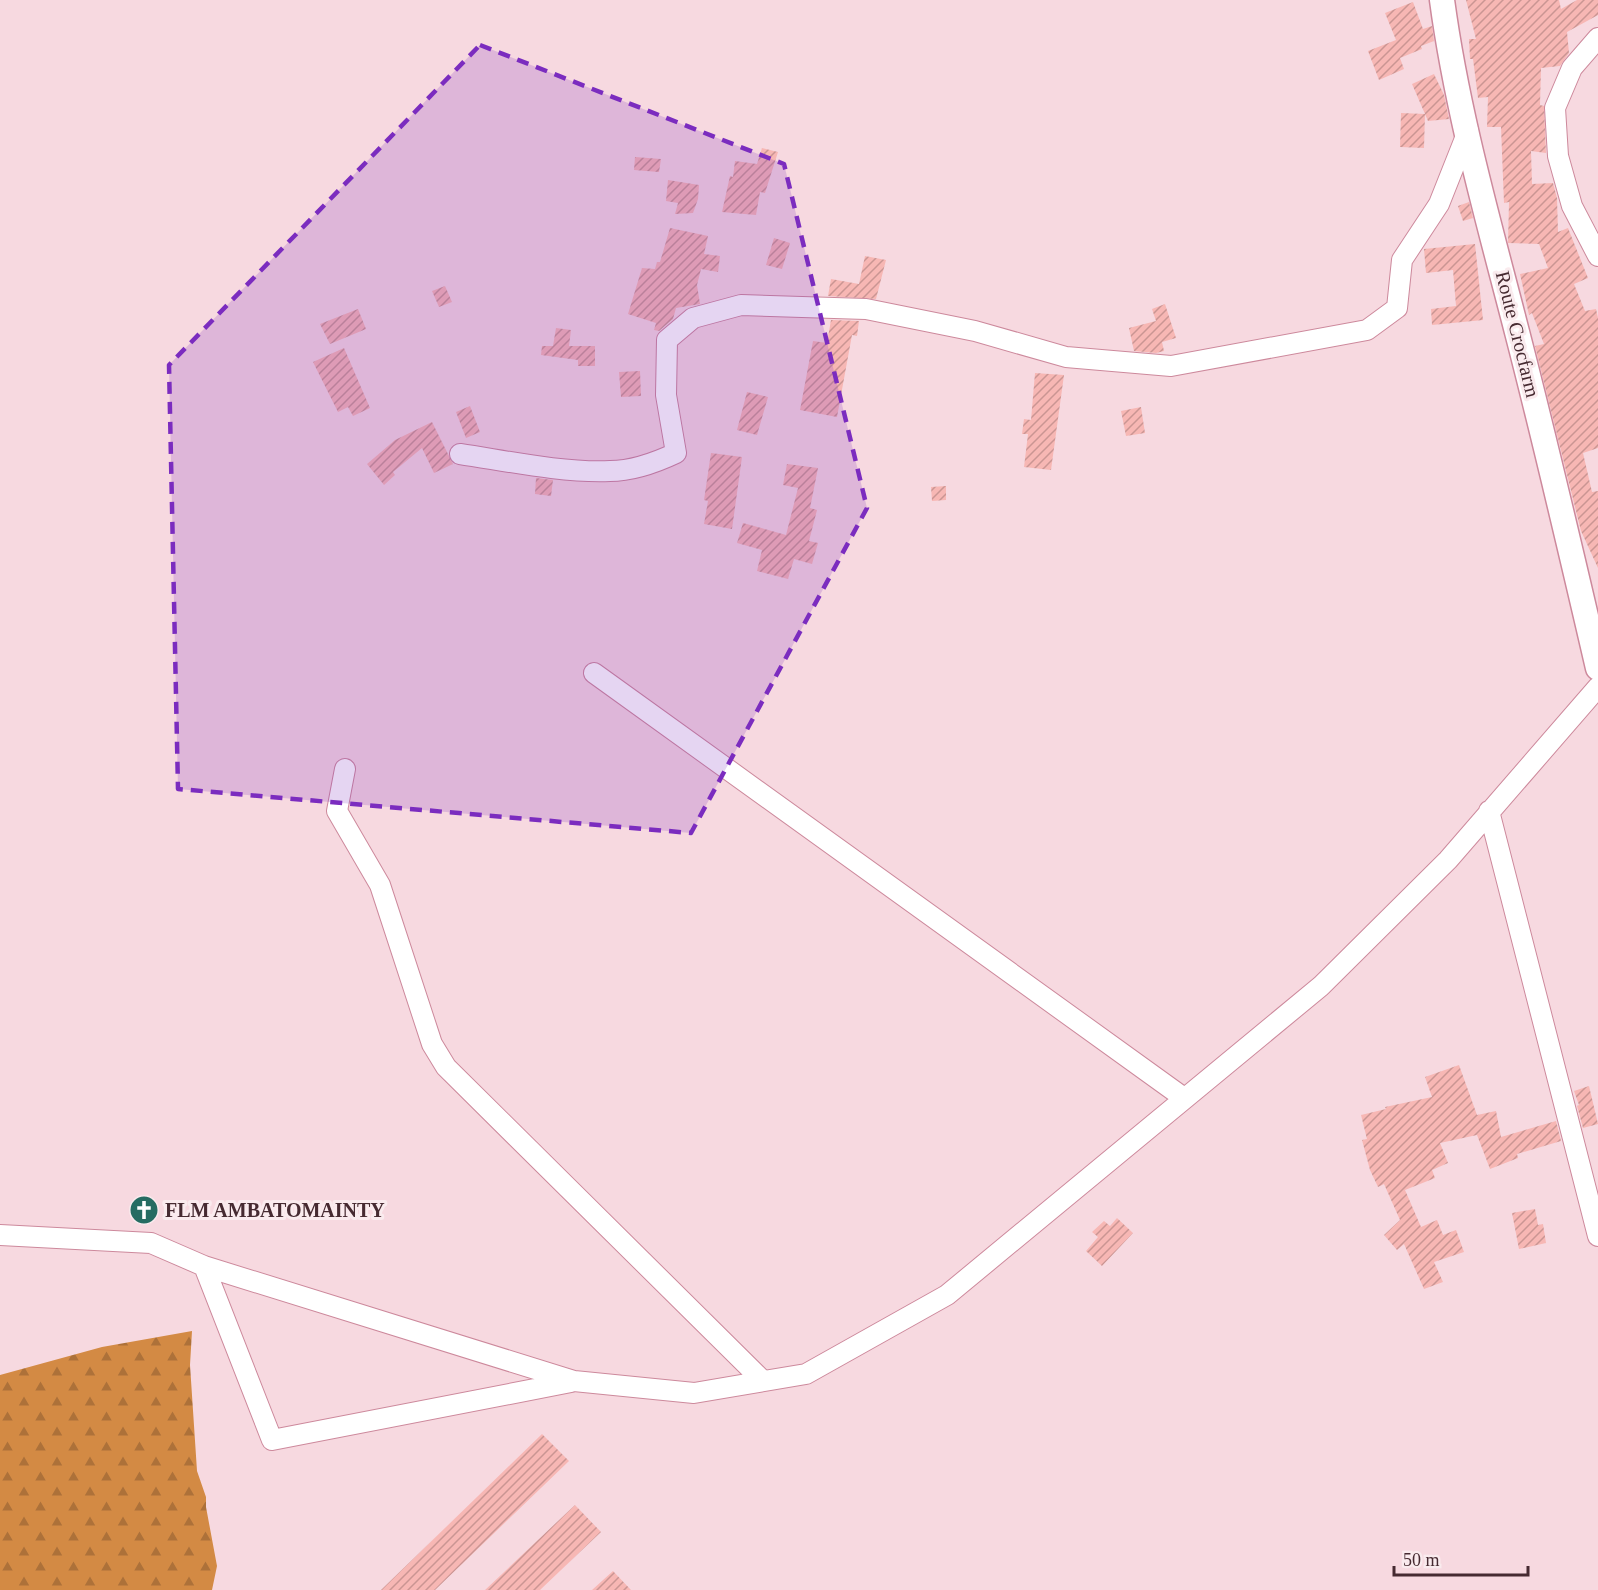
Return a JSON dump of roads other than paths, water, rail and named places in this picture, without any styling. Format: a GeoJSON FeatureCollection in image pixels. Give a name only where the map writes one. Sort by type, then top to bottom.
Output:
{"type":"FeatureCollection","features":[{"type":"Feature","properties":{"kind":"street","name":"Route Crocfarm"},"geometry":{"type":"LineString","coordinates":[[1442,0],[1446,37],[1483,200],[1547,448],[1598,668]]}},
{"type":"Feature","properties":{"kind":"street"},"geometry":{"type":"LineString","coordinates":[[1598,38],[1572,68],[1555,108],[1558,156],[1572,206],[1598,256]]}},
{"type":"Feature","properties":{"kind":"street"},"geometry":{"type":"LineString","coordinates":[[460,454],[542,466],[612,472],[657,462],[676,453],[666,395],[668,340],[693,318],[741,305],[866,309],[975,331],[1066,357],[1171,366],[1367,330],[1397,308],[1402,260],[1439,204],[1467,131]]}},
{"type":"Feature","properties":{"kind":"street"},"geometry":{"type":"LineString","coordinates":[[594,673],[1184,1098]]}},
{"type":"Feature","properties":{"kind":"street"},"geometry":{"type":"LineString","coordinates":[[0,1235],[151,1243],[204,1266],[574,1382],[694,1393],[806,1374],[947,1295],[1321,986],[1448,860],[1598,687]]}},
{"type":"Feature","properties":{"kind":"street"},"geometry":{"type":"LineString","coordinates":[[345,769],[337,811],[380,885],[432,1044],[446,1067],[763,1381]]}},
{"type":"Feature","properties":{"kind":"street"},"geometry":{"type":"LineString","coordinates":[[1489,812],[1598,1236]]}},
{"type":"Feature","properties":{"kind":"street"},"geometry":{"type":"LineString","coordinates":[[204,1266],[272,1440],[574,1382]]}},
{"type":"Feature","properties":{"kind":"place","name":"FLM AMBATOMAINTY"},"geometry":{"type":"Point","coordinates":[144,1210]}}]}
